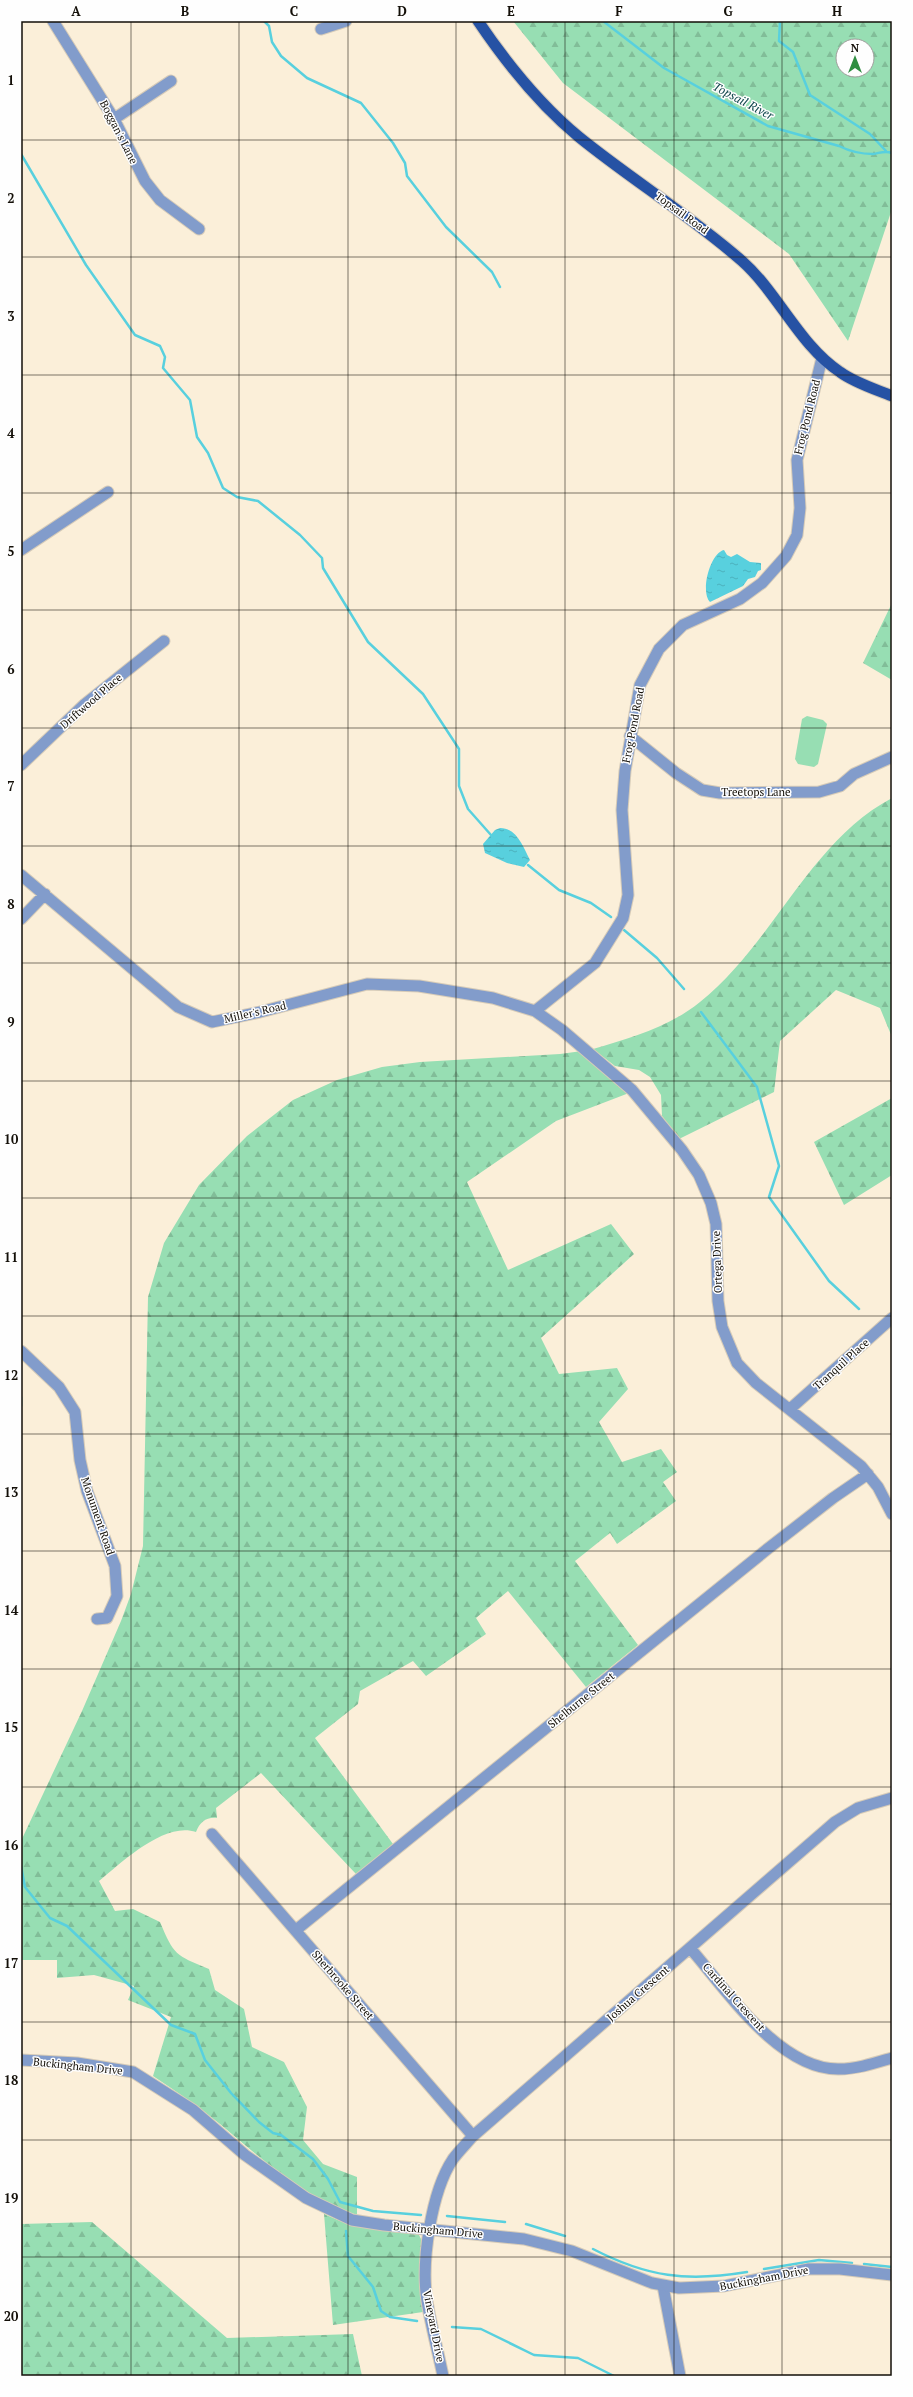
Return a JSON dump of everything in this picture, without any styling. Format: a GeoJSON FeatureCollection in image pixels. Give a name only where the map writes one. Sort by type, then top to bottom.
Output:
{"type":"FeatureCollection","features":[{"type":"Feature","properties":{"kind":"main road","name":"Topsail Road"},"geometry":{"type":"LineString","coordinates":[[478,21],[500,53],[537,98],[579,137],[716,238],[760,277],[822,358],[840,372],[892,396]]}},
{"type":"Feature","properties":{"kind":"street"},"geometry":{"type":"LineString","coordinates":[[321,29],[346,21]]}},
{"type":"Feature","properties":{"kind":"street","name":"Boggan's Lane"},"geometry":{"type":"LineString","coordinates":[[57,22],[114,120],[136,166],[149,188],[167,206],[199,229]]}},
{"type":"Feature","properties":{"kind":"street"},"geometry":{"type":"LineString","coordinates":[[114,120],[171,81]]}},
{"type":"Feature","properties":{"kind":"street","name":"Frog Pond Road"},"geometry":{"type":"LineString","coordinates":[[535,1011],[595,963],[623,918],[628,895],[622,810],[630,736],[640,685],[659,649],[683,625],[740,599],[762,583],[790,549],[797,534],[800,508],[797,460],[822,358]]}},
{"type":"Feature","properties":{"kind":"street"},"geometry":{"type":"LineString","coordinates":[[21,550],[108,492]]}},
{"type":"Feature","properties":{"kind":"street","name":"Driftwood Place"},"geometry":{"type":"LineString","coordinates":[[21,765],[85,704],[164,642]]}},
{"type":"Feature","properties":{"kind":"street","name":"Treetops Lane"},"geometry":{"type":"LineString","coordinates":[[630,736],[682,778],[702,790],[720,793],[820,792],[840,786],[854,774],[892,757]]}},
{"type":"Feature","properties":{"kind":"street","name":"Miller's Road"},"geometry":{"type":"LineString","coordinates":[[21,875],[178,1007],[212,1022],[260,1012],[367,984],[447,989],[493,998],[535,1011]]}},
{"type":"Feature","properties":{"kind":"street"},"geometry":{"type":"LineString","coordinates":[[21,919],[45,894]]}},
{"type":"Feature","properties":{"kind":"street","name":"Ortega Drive"},"geometry":{"type":"LineString","coordinates":[[535,1011],[562,1030],[618,1076],[662,1125],[693,1166],[707,1193],[715,1218],[718,1246],[720,1314],[726,1341],[737,1363],[744,1372],[790,1410],[848,1454],[868,1474],[892,1514]]}},
{"type":"Feature","properties":{"kind":"street","name":"Tranquil Place"},"geometry":{"type":"LineString","coordinates":[[790,1410],[892,1318]]}},
{"type":"Feature","properties":{"kind":"street","name":"Monument Road"},"geometry":{"type":"LineString","coordinates":[[21,1351],[59,1387],[75,1412],[80,1460],[87,1491],[115,1566],[117,1596],[107,1618],[97,1620]]}},
{"type":"Feature","properties":{"kind":"street","name":"Shelburne Street"},"geometry":{"type":"LineString","coordinates":[[296,1930],[765,1551],[833,1498],[868,1474]]}},
{"type":"Feature","properties":{"kind":"street","name":"Joshua Crescent"},"geometry":{"type":"LineString","coordinates":[[428,2229],[448,2168],[473,2136],[835,1822],[858,1808],[892,1798]]}},
{"type":"Feature","properties":{"kind":"street","name":"Sherbrooke Street"},"geometry":{"type":"LineString","coordinates":[[212,1834],[473,2136]]}},
{"type":"Feature","properties":{"kind":"street","name":"Cardinal Crescent"},"geometry":{"type":"LineString","coordinates":[[690,1948],[754,2022],[798,2057],[824,2068],[838,2070],[892,2058]]}},
{"type":"Feature","properties":{"kind":"street","name":"Buckingham Drive"},"geometry":{"type":"LineString","coordinates":[[21,2060],[77,2063],[133,2072],[193,2110],[246,2155],[321,2207],[352,2220],[367,2223],[494,2235],[550,2244],[664,2286],[695,2288],[724,2286],[794,2272],[824,2268],[892,2275]]}},
{"type":"Feature","properties":{"kind":"street","name":"Vineyard Drive"},"geometry":{"type":"LineString","coordinates":[[428,2229],[426,2274],[427,2301],[443,2376]]}},
{"type":"Feature","properties":{"kind":"street"},"geometry":{"type":"LineString","coordinates":[[664,2286],[680,2376]]}},
{"type":"Feature","properties":{"kind":"green space"},"geometry":{"type":"Polygon","coordinates":[[[513,21],[892,21],[892,209],[848,341],[789,254],[563,83],[513,21]]]}},
{"type":"Feature","properties":{"kind":"green space"},"geometry":{"type":"Polygon","coordinates":[[[892,603],[892,680],[863,663],[892,603]]]}},
{"type":"Feature","properties":{"kind":"green space"},"geometry":{"type":"Polygon","coordinates":[[[807,716],[823,720],[827,724],[818,764],[814,767],[798,764],[795,759],[802,719],[807,716]]]}},
{"type":"Feature","properties":{"kind":"green space"},"geometry":{"type":"Polygon","coordinates":[[[892,798],[892,1037],[880,1008],[836,990],[780,1041],[774,1092],[679,1139],[662,1116],[661,1095],[650,1077],[639,1070],[615,1066],[593,1049],[621,1041],[663,1025],[688,1011],[700,1002],[726,978],[749,952],[814,867],[837,840],[863,817],[892,798]]]}},
{"type":"Feature","properties":{"kind":"green space"},"geometry":{"type":"Polygon","coordinates":[[[582,1051],[629,1093],[556,1121],[467,1182],[508,1270],[611,1224],[634,1254],[541,1338],[559,1374],[617,1368],[628,1389],[599,1422],[622,1462],[661,1449],[677,1472],[663,1482],[676,1501],[617,1544],[610,1533],[575,1561],[638,1645],[586,1687],[508,1591],[476,1618],[486,1634],[426,1676],[413,1661],[360,1691],[358,1704],[315,1738],[393,1844],[356,1874],[261,1773],[216,1808],[217,1818],[210,1818],[204,1821],[199,1825],[196,1832],[184,1830],[171,1832],[144,1845],[99,1881],[115,1911],[133,1909],[160,1922],[169,1941],[177,1953],[182,1957],[209,1969],[215,1990],[244,2009],[252,2047],[284,2062],[307,2107],[303,2140],[323,2164],[357,2177],[357,2215],[337,2207],[301,2188],[268,2164],[204,2111],[153,2076],[171,2017],[128,2000],[134,1986],[94,1975],[57,1978],[57,1960],[21,1960],[21,1841],[82,1711],[121,1621],[131,1594],[143,1546],[148,1297],[164,1243],[199,1185],[247,1136],[293,1100],[337,1080],[382,1067],[420,1062],[560,1054],[582,1051]]]}},
{"type":"Feature","properties":{"kind":"green space"},"geometry":{"type":"Polygon","coordinates":[[[892,1098],[892,1175],[844,1205],[814,1142],[892,1098]]]}},
{"type":"Feature","properties":{"kind":"green space"},"geometry":{"type":"Polygon","coordinates":[[[324,2214],[352,2226],[414,2232],[419,2235],[421,2239],[420,2289],[423,2312],[333,2325],[324,2214]]]}},
{"type":"Feature","properties":{"kind":"green space"},"geometry":{"type":"Polygon","coordinates":[[[92,2222],[227,2338],[353,2334],[362,2376],[21,2376],[21,2224],[92,2222]]]}},
{"type":"Feature","properties":{"kind":"water"},"geometry":{"type":"Polygon","coordinates":[[[724,550],[727,555],[731,557],[737,554],[750,562],[761,563],[761,570],[758,571],[755,577],[748,579],[743,586],[710,602],[707,597],[706,590],[708,573],[714,558],[724,550]]]}},
{"type":"Feature","properties":{"kind":"water"},"geometry":{"type":"Polygon","coordinates":[[[500,828],[511,831],[519,839],[530,860],[524,867],[507,863],[485,853],[483,844],[495,830],[500,828]]]}},
{"type":"Feature","properties":{"kind":"waterway"},"geometry":{"type":"LineString","coordinates":[[264,21],[269,26],[272,42],[281,56],[307,78],[361,103],[393,143],[405,163],[407,176],[446,227],[492,272],[500,287]]}},
{"type":"Feature","properties":{"kind":"waterway","name":"Topsail River"},"geometry":{"type":"LineString","coordinates":[[603,21],[664,68],[768,126],[855,152],[873,154],[885,152],[892,153]]}},
{"type":"Feature","properties":{"kind":"waterway"},"geometry":{"type":"LineString","coordinates":[[780,21],[779,41],[793,52],[810,95],[870,134],[886,151]]}},
{"type":"Feature","properties":{"kind":"waterway"},"geometry":{"type":"LineString","coordinates":[[21,154],[86,265],[135,335],[160,346],[165,357],[163,368],[190,400],[197,437],[208,453],[223,488],[237,497],[258,501],[300,535],[322,558],[323,568],[368,642],[423,694],[459,749],[459,786],[468,809],[491,835]]}},
{"type":"Feature","properties":{"kind":"waterway"},"geometry":{"type":"LineString","coordinates":[[528,865],[559,890],[591,903],[611,917]]}},
{"type":"Feature","properties":{"kind":"waterway"},"geometry":{"type":"LineString","coordinates":[[624,930],[657,958],[684,989]]}},
{"type":"Feature","properties":{"kind":"waterway"},"geometry":{"type":"LineString","coordinates":[[701,1012],[757,1087],[779,1166],[769,1197],[829,1281],[859,1309]]}},
{"type":"Feature","properties":{"kind":"waterway"},"geometry":{"type":"LineString","coordinates":[[21,1397],[21,1406]]}},
{"type":"Feature","properties":{"kind":"waterway"},"geometry":{"type":"LineString","coordinates":[[21,1866],[25,1887],[50,1918],[67,1926],[171,2025],[195,2034],[205,2060],[231,2093],[259,2122],[273,2133],[281,2135],[313,2159],[328,2179],[340,2202],[373,2211],[421,2215]]}},
{"type":"Feature","properties":{"kind":"waterway"},"geometry":{"type":"LineString","coordinates":[[447,2216],[505,2222]]}},
{"type":"Feature","properties":{"kind":"waterway"},"geometry":{"type":"LineString","coordinates":[[526,2224],[565,2236]]}},
{"type":"Feature","properties":{"kind":"waterway"},"geometry":{"type":"LineString","coordinates":[[346,2231],[348,2256],[373,2287],[381,2311],[390,2317],[417,2321]]}},
{"type":"Feature","properties":{"kind":"waterway"},"geometry":{"type":"LineString","coordinates":[[593,2249],[631,2266],[668,2275],[705,2277],[747,2272]]}},
{"type":"Feature","properties":{"kind":"waterway"},"geometry":{"type":"LineString","coordinates":[[764,2269],[819,2260],[852,2263]]}},
{"type":"Feature","properties":{"kind":"waterway"},"geometry":{"type":"LineString","coordinates":[[864,2264],[892,2267]]}},
{"type":"Feature","properties":{"kind":"waterway"},"geometry":{"type":"LineString","coordinates":[[452,2327],[481,2329],[534,2355],[578,2358],[614,2376]]}}]}
